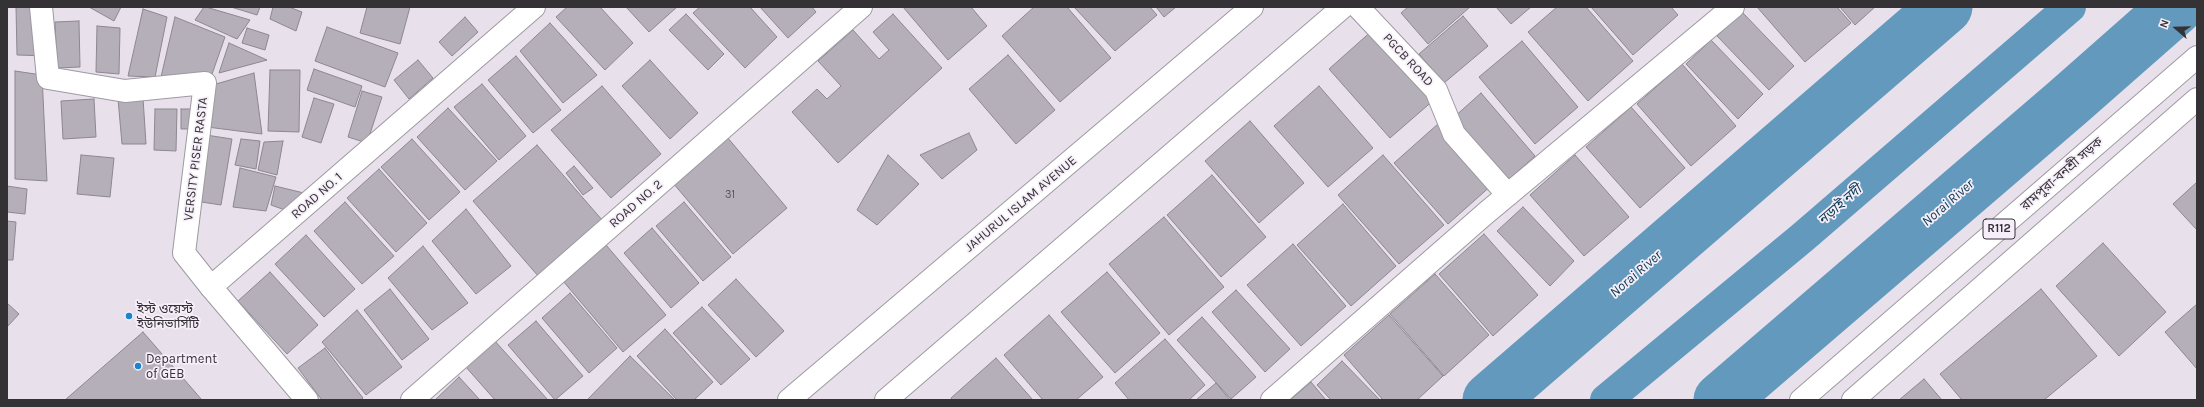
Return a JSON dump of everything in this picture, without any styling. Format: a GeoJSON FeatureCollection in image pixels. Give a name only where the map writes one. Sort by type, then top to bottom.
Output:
{"type":"FeatureCollection","features":[{"type":"Feature","properties":{"kind":"street","name":"VERSITY PISER RASTA"},"geometry":{"type":"LineString","coordinates":[[41,7],[48,78],[125,91],[205,83],[184,253],[211,287]]}},
{"type":"Feature","properties":{"kind":"street","name":"ROAD NO. 1"},"geometry":{"type":"LineString","coordinates":[[211,287],[534,7]]}},
{"type":"Feature","properties":{"kind":"street","name":"ROAD NO. 2"},"geometry":{"type":"LineString","coordinates":[[412,400],[861,7]]}},
{"type":"Feature","properties":{"kind":"street","name":"JAHURUL ISLAM AVENUE"},"geometry":{"type":"LineString","coordinates":[[789,400],[1252,7]]}},
{"type":"Feature","properties":{"kind":"street"},"geometry":{"type":"LineString","coordinates":[[886,400],[1343,7]]}},
{"type":"Feature","properties":{"kind":"street","name":"PGCB ROAD"},"geometry":{"type":"LineString","coordinates":[[1358,7],[1436,90],[1454,134],[1508,195]]}},
{"type":"Feature","properties":{"kind":"street"},"geometry":{"type":"LineString","coordinates":[[1272,400],[1508,195],[1733,7]]}},
{"type":"Feature","properties":{"kind":"street","name":"রামপুরা-বনশ্রী সড়ক"},"geometry":{"type":"LineString","coordinates":[[1801,400],[2197,57]]}},
{"type":"Feature","properties":{"kind":"street","name":"R112"},"geometry":{"type":"LineString","coordinates":[[1853,400],[2197,99]]}},
{"type":"Feature","properties":{"kind":"street"},"geometry":{"type":"LineString","coordinates":[[211,287],[307,400]]}},
{"type":"Feature","properties":{"kind":"building"},"geometry":{"type":"Polygon","coordinates":[[[16,7],[50,7],[50,56],[17,55],[16,7]]]}},
{"type":"Feature","properties":{"kind":"building"},"geometry":{"type":"Polygon","coordinates":[[[89,7],[121,7],[114,21],[89,7]]]}},
{"type":"Feature","properties":{"kind":"building"},"geometry":{"type":"Polygon","coordinates":[[[204,7],[250,20],[237,39],[195,20],[204,7]]]}},
{"type":"Feature","properties":{"kind":"building"},"geometry":{"type":"Polygon","coordinates":[[[231,7],[260,7],[257,15],[231,7]]]}},
{"type":"Feature","properties":{"kind":"building"},"geometry":{"type":"Polygon","coordinates":[[[273,7],[289,7],[302,12],[296,31],[270,19],[273,7]]]}},
{"type":"Feature","properties":{"kind":"building"},"geometry":{"type":"Polygon","coordinates":[[[367,7],[410,7],[400,44],[360,33],[367,7]]]}},
{"type":"Feature","properties":{"kind":"building"},"geometry":{"type":"Polygon","coordinates":[[[567,7],[600,7],[633,43],[605,70],[556,17],[567,7]]]}},
{"type":"Feature","properties":{"kind":"building"},"geometry":{"type":"Polygon","coordinates":[[[626,7],[677,7],[649,32],[626,7]]]}},
{"type":"Feature","properties":{"kind":"building"},"geometry":{"type":"Polygon","coordinates":[[[700,7],[750,7],[777,37],[745,68],[693,13],[700,7]]]}},
{"type":"Feature","properties":{"kind":"building"},"geometry":{"type":"Polygon","coordinates":[[[760,7],[812,7],[816,12],[788,38],[760,7]]]}},
{"type":"Feature","properties":{"kind":"building"},"geometry":{"type":"Polygon","coordinates":[[[903,7],[971,7],[987,26],[948,60],[903,7]]]}},
{"type":"Feature","properties":{"kind":"building"},"geometry":{"type":"Polygon","coordinates":[[[1034,7],[1067,7],[1111,58],[1060,102],[1002,36],[1034,7]]]}},
{"type":"Feature","properties":{"kind":"building"},"geometry":{"type":"Polygon","coordinates":[[[1074,7],[1150,7],[1157,15],[1115,51],[1074,7]]]}},
{"type":"Feature","properties":{"kind":"building"},"geometry":{"type":"Polygon","coordinates":[[[1156,7],[1176,7],[1164,17],[1156,7]]]}},
{"type":"Feature","properties":{"kind":"building"},"geometry":{"type":"Polygon","coordinates":[[[1408,7],[1470,7],[1428,44],[1401,13],[1408,7]]]}},
{"type":"Feature","properties":{"kind":"building"},"geometry":{"type":"Polygon","coordinates":[[[1496,7],[1531,7],[1511,24],[1496,7]]]}},
{"type":"Feature","properties":{"kind":"building"},"geometry":{"type":"Polygon","coordinates":[[[1557,7],[1586,7],[1633,61],[1588,101],[1528,32],[1557,7]]]}},
{"type":"Feature","properties":{"kind":"building"},"geometry":{"type":"Polygon","coordinates":[[[1591,7],[1671,7],[1678,15],[1633,55],[1591,7]]]}},
{"type":"Feature","properties":{"kind":"building"},"geometry":{"type":"Polygon","coordinates":[[[1757,7],[1837,7],[1851,23],[1805,62],[1757,7]]]}},
{"type":"Feature","properties":{"kind":"building"},"geometry":{"type":"Polygon","coordinates":[[[1840,7],[1875,7],[1855,25],[1840,7]]]}},
{"type":"Feature","properties":{"kind":"building"},"geometry":{"type":"Polygon","coordinates":[[[143,9],[167,17],[155,77],[128,76],[143,9]]]}},
{"type":"Feature","properties":{"kind":"building"},"geometry":{"type":"Polygon","coordinates":[[[1742,12],[1794,66],[1769,90],[1717,36],[1742,12]]]}},
{"type":"Feature","properties":{"kind":"building"},"geometry":{"type":"Polygon","coordinates":[[[686,14],[724,54],[708,70],[669,30],[686,14]]]}},
{"type":"Feature","properties":{"kind":"building"},"geometry":{"type":"Polygon","coordinates":[[[893,14],[942,68],[838,163],[792,112],[817,89],[827,99],[841,86],[818,61],[853,30],[879,59],[889,50],[873,32],[893,14]]]}},
{"type":"Feature","properties":{"kind":"building"},"geometry":{"type":"Polygon","coordinates":[[[1463,16],[1488,46],[1444,83],[1419,54],[1463,16]]]}},
{"type":"Feature","properties":{"kind":"building"},"geometry":{"type":"Polygon","coordinates":[[[175,17],[225,37],[211,77],[161,77],[175,17]]]}},
{"type":"Feature","properties":{"kind":"building"},"geometry":{"type":"Polygon","coordinates":[[[465,17],[478,32],[452,56],[439,42],[465,17]]]}},
{"type":"Feature","properties":{"kind":"building"},"geometry":{"type":"Polygon","coordinates":[[[79,21],[80,67],[57,68],[55,22],[79,21]]]}},
{"type":"Feature","properties":{"kind":"building"},"geometry":{"type":"Polygon","coordinates":[[[550,23],[597,75],[563,103],[520,51],[550,23]]]}},
{"type":"Feature","properties":{"kind":"building"},"geometry":{"type":"Polygon","coordinates":[[[97,26],[120,28],[119,74],[96,72],[97,26]]]}},
{"type":"Feature","properties":{"kind":"building"},"geometry":{"type":"Polygon","coordinates":[[[327,27],[398,53],[385,87],[315,61],[327,27]]]}},
{"type":"Feature","properties":{"kind":"building"},"geometry":{"type":"Polygon","coordinates":[[[247,28],[269,35],[265,50],[242,43],[247,28]]]}},
{"type":"Feature","properties":{"kind":"building"},"geometry":{"type":"Polygon","coordinates":[[[1374,29],[1435,99],[1390,138],[1329,69],[1374,29]]]}},
{"type":"Feature","properties":{"kind":"building"},"geometry":{"type":"Polygon","coordinates":[[[1711,40],[1763,94],[1738,119],[1686,64],[1711,40]]]}},
{"type":"Feature","properties":{"kind":"building"},"geometry":{"type":"Polygon","coordinates":[[[1522,41],[1578,107],[1535,144],[1479,77],[1522,41]]]}},
{"type":"Feature","properties":{"kind":"building"},"geometry":{"type":"Polygon","coordinates":[[[229,43],[267,60],[219,73],[229,43]]]}},
{"type":"Feature","properties":{"kind":"building"},"geometry":{"type":"Polygon","coordinates":[[[1008,55],[1055,110],[1016,144],[969,89],[1008,55]]]}},
{"type":"Feature","properties":{"kind":"building"},"geometry":{"type":"Polygon","coordinates":[[[516,56],[561,110],[533,133],[488,80],[516,56]]]}},
{"type":"Feature","properties":{"kind":"building"},"geometry":{"type":"Polygon","coordinates":[[[418,60],[433,78],[409,99],[394,80],[418,60]]]}},
{"type":"Feature","properties":{"kind":"building"},"geometry":{"type":"Polygon","coordinates":[[[650,60],[698,113],[670,139],[622,86],[650,60]]]}},
{"type":"Feature","properties":{"kind":"building"},"geometry":{"type":"Polygon","coordinates":[[[1682,64],[1736,126],[1691,166],[1637,104],[1682,64]]]}},
{"type":"Feature","properties":{"kind":"building"},"geometry":{"type":"Polygon","coordinates":[[[314,69],[362,86],[355,107],[307,90],[314,69]]]}},
{"type":"Feature","properties":{"kind":"building"},"geometry":{"type":"Polygon","coordinates":[[[270,70],[300,70],[299,132],[268,131],[270,70]]]}},
{"type":"Feature","properties":{"kind":"building"},"geometry":{"type":"Polygon","coordinates":[[[15,71],[42,75],[47,181],[15,179],[15,71]]]}},
{"type":"Feature","properties":{"kind":"building"},"geometry":{"type":"Polygon","coordinates":[[[254,73],[262,134],[207,127],[209,86],[254,73]]]}},
{"type":"Feature","properties":{"kind":"building"},"geometry":{"type":"Polygon","coordinates":[[[482,84],[526,136],[499,160],[454,107],[482,84]]]}},
{"type":"Feature","properties":{"kind":"building"},"geometry":{"type":"Polygon","coordinates":[[[602,86],[661,154],[611,198],[551,130],[602,86]]]}},
{"type":"Feature","properties":{"kind":"building"},"geometry":{"type":"Polygon","coordinates":[[[1319,86],[1373,148],[1328,187],[1274,126],[1319,86]]]}},
{"type":"Feature","properties":{"kind":"building"},"geometry":{"type":"Polygon","coordinates":[[[362,91],[382,97],[367,143],[348,137],[362,91]]]}},
{"type":"Feature","properties":{"kind":"building"},"geometry":{"type":"Polygon","coordinates":[[[1481,93],[1535,156],[1506,182],[1452,119],[1481,93]]]}},
{"type":"Feature","properties":{"kind":"building"},"geometry":{"type":"Polygon","coordinates":[[[143,98],[146,144],[122,144],[118,99],[143,98]]]}},
{"type":"Feature","properties":{"kind":"building"},"geometry":{"type":"Polygon","coordinates":[[[314,98],[334,104],[321,143],[302,137],[314,98]]]}},
{"type":"Feature","properties":{"kind":"building"},"geometry":{"type":"Polygon","coordinates":[[[94,99],[96,137],[63,139],[61,101],[94,99]]]}},
{"type":"Feature","properties":{"kind":"building"},"geometry":{"type":"Polygon","coordinates":[[[1631,107],[1685,168],[1640,208],[1586,147],[1631,107]]]}},
{"type":"Feature","properties":{"kind":"building"},"geometry":{"type":"Polygon","coordinates":[[[448,108],[497,161],[465,190],[417,137],[448,108]]]}},
{"type":"Feature","properties":{"kind":"building"},"geometry":{"type":"Polygon","coordinates":[[[155,109],[177,109],[176,151],[154,150],[155,109]]]}},
{"type":"Feature","properties":{"kind":"building"},"geometry":{"type":"Polygon","coordinates":[[[181,109],[203,109],[202,129],[181,129],[181,109]]]}},
{"type":"Feature","properties":{"kind":"building"},"geometry":{"type":"Polygon","coordinates":[[[1250,121],[1304,183],[1259,223],[1205,161],[1250,121]]]}},
{"type":"Feature","properties":{"kind":"building"},"geometry":{"type":"Polygon","coordinates":[[[1439,123],[1493,184],[1448,224],[1394,163],[1439,123]]]}},
{"type":"Feature","properties":{"kind":"building"},"geometry":{"type":"Polygon","coordinates":[[[969,133],[977,150],[942,179],[920,155],[969,133]]]}},
{"type":"Feature","properties":{"kind":"building"},"geometry":{"type":"Polygon","coordinates":[[[206,135],[232,139],[221,205],[195,201],[206,135]]]}},
{"type":"Feature","properties":{"kind":"building"},"geometry":{"type":"Polygon","coordinates":[[[727,137],[787,208],[733,254],[673,183],[727,137]]]}},
{"type":"Feature","properties":{"kind":"building"},"geometry":{"type":"Polygon","coordinates":[[[241,139],[260,141],[256,169],[235,165],[241,139]]]}},
{"type":"Feature","properties":{"kind":"building"},"geometry":{"type":"Polygon","coordinates":[[[412,139],[460,192],[429,220],[381,167],[412,139]]]}},
{"type":"Feature","properties":{"kind":"building"},"geometry":{"type":"Polygon","coordinates":[[[283,141],[277,175],[258,170],[264,142],[283,141]]]}},
{"type":"Feature","properties":{"kind":"building"},"geometry":{"type":"Polygon","coordinates":[[[537,145],[603,221],[539,277],[473,201],[537,145]]]}},
{"type":"Feature","properties":{"kind":"building"},"geometry":{"type":"Polygon","coordinates":[[[81,155],[114,158],[110,197],[77,194],[81,155]]]}},
{"type":"Feature","properties":{"kind":"building"},"geometry":{"type":"Polygon","coordinates":[[[888,155],[919,184],[877,225],[857,210],[888,155]]]}},
{"type":"Feature","properties":{"kind":"building"},"geometry":{"type":"Polygon","coordinates":[[[1383,155],[1444,225],[1399,264],[1338,195],[1383,155]]]}},
{"type":"Feature","properties":{"kind":"building"},"geometry":{"type":"Polygon","coordinates":[[[1575,155],[1629,217],[1584,256],[1530,195],[1575,155]]]}},
{"type":"Feature","properties":{"kind":"building"},"geometry":{"type":"Polygon","coordinates":[[[574,166],[593,188],[583,195],[566,173],[574,166]]]}},
{"type":"Feature","properties":{"kind":"building"},"geometry":{"type":"Polygon","coordinates":[[[240,168],[276,177],[266,211],[233,207],[240,168]]]}},
{"type":"Feature","properties":{"kind":"building"},"geometry":{"type":"Polygon","coordinates":[[[379,169],[427,223],[396,252],[347,198],[379,169]]]}},
{"type":"Feature","properties":{"kind":"building"},"geometry":{"type":"Polygon","coordinates":[[[1212,175],[1266,237],[1221,277],[1167,215],[1212,175]]]}},
{"type":"Feature","properties":{"kind":"building"},"geometry":{"type":"Polygon","coordinates":[[[2197,182],[2197,230],[2173,204],[2197,182]]]}},
{"type":"Feature","properties":{"kind":"building"},"geometry":{"type":"Polygon","coordinates":[[[7,186],[27,189],[25,214],[7,212],[7,186]]]}},
{"type":"Feature","properties":{"kind":"building"},"geometry":{"type":"Polygon","coordinates":[[[275,186],[308,194],[285,210],[271,205],[275,186]]]}},
{"type":"Feature","properties":{"kind":"building"},"geometry":{"type":"Polygon","coordinates":[[[345,202],[394,256],[362,284],[314,231],[345,202]]]}},
{"type":"Feature","properties":{"kind":"building"},"geometry":{"type":"Polygon","coordinates":[[[684,202],[731,257],[703,281],[656,226],[684,202]]]}},
{"type":"Feature","properties":{"kind":"building"},"geometry":{"type":"Polygon","coordinates":[[[1343,204],[1396,266],[1351,306],[1297,245],[1343,204]]]}},
{"type":"Feature","properties":{"kind":"building"},"geometry":{"type":"Polygon","coordinates":[[[1523,207],[1574,261],[1550,286],[1497,231],[1523,207]]]}},
{"type":"Feature","properties":{"kind":"building"},"geometry":{"type":"Polygon","coordinates":[[[466,209],[511,266],[476,294],[432,241],[466,209]]]}},
{"type":"Feature","properties":{"kind":"building"},"geometry":{"type":"Polygon","coordinates":[[[1164,217],[1224,287],[1169,335],[1109,264],[1164,217]]]}},
{"type":"Feature","properties":{"kind":"building"},"geometry":{"type":"Polygon","coordinates":[[[7,221],[16,222],[13,260],[7,260],[7,221]]]}},
{"type":"Feature","properties":{"kind":"building"},"geometry":{"type":"Polygon","coordinates":[[[652,228],[699,283],[671,308],[624,253],[652,228]]]}},
{"type":"Feature","properties":{"kind":"building"},"geometry":{"type":"Polygon","coordinates":[[[1484,234],[1538,295],[1493,336],[1439,274],[1484,234]]]}},
{"type":"Feature","properties":{"kind":"building"},"geometry":{"type":"Polygon","coordinates":[[[306,235],[355,289],[324,317],[275,264],[306,235]]]}},
{"type":"Feature","properties":{"kind":"building"},"geometry":{"type":"Polygon","coordinates":[[[2103,243],[2166,312],[2119,356],[2056,286],[2103,243]]]}},
{"type":"Feature","properties":{"kind":"building"},"geometry":{"type":"Polygon","coordinates":[[[1293,244],[1346,306],[1301,346],[1247,285],[1293,244]]]}},
{"type":"Feature","properties":{"kind":"building"},"geometry":{"type":"Polygon","coordinates":[[[606,245],[666,315],[623,352],[563,281],[606,245]]]}},
{"type":"Feature","properties":{"kind":"building"},"geometry":{"type":"Polygon","coordinates":[[[423,246],[468,303],[432,330],[388,278],[423,246]]]}},
{"type":"Feature","properties":{"kind":"building"},"geometry":{"type":"Polygon","coordinates":[[[270,272],[318,325],[287,354],[238,301],[270,272]]]}},
{"type":"Feature","properties":{"kind":"building"},"geometry":{"type":"Polygon","coordinates":[[[1107,272],[1160,333],[1115,373],[1061,312],[1107,272]]]}},
{"type":"Feature","properties":{"kind":"building"},"geometry":{"type":"Polygon","coordinates":[[[1435,274],[1489,335],[1444,376],[1390,314],[1435,274]]]}},
{"type":"Feature","properties":{"kind":"building"},"geometry":{"type":"Polygon","coordinates":[[[736,279],[784,331],[756,357],[708,305],[736,279]]]}},
{"type":"Feature","properties":{"kind":"building"},"geometry":{"type":"Polygon","coordinates":[[[390,289],[429,339],[402,360],[364,310],[390,289]]]}},
{"type":"Feature","properties":{"kind":"building"},"geometry":{"type":"Polygon","coordinates":[[[2041,289],[2097,356],[2044,400],[1962,400],[1940,374],[2041,289]]]}},
{"type":"Feature","properties":{"kind":"building"},"geometry":{"type":"Polygon","coordinates":[[[1236,290],[1290,349],[1265,372],[1212,312],[1236,290]]]}},
{"type":"Feature","properties":{"kind":"building"},"geometry":{"type":"Polygon","coordinates":[[[570,293],[617,348],[589,373],[542,318],[570,293]]]}},
{"type":"Feature","properties":{"kind":"building"},"geometry":{"type":"Polygon","coordinates":[[[7,303],[19,314],[7,327],[7,303]]]}},
{"type":"Feature","properties":{"kind":"building"},"geometry":{"type":"Polygon","coordinates":[[[2197,304],[2197,369],[2165,332],[2197,304]]]}},
{"type":"Feature","properties":{"kind":"building"},"geometry":{"type":"Polygon","coordinates":[[[702,307],[750,359],[721,385],[673,333],[702,307]]]}},
{"type":"Feature","properties":{"kind":"building"},"geometry":{"type":"Polygon","coordinates":[[[357,310],[402,367],[366,395],[322,342],[357,310]]]}},
{"type":"Feature","properties":{"kind":"building"},"geometry":{"type":"Polygon","coordinates":[[[1049,315],[1103,377],[1076,400],[1043,400],[1004,355],[1049,315]]]}},
{"type":"Feature","properties":{"kind":"building"},"geometry":{"type":"Polygon","coordinates":[[[1389,315],[1443,376],[1417,400],[1383,400],[1344,355],[1389,315]]]}},
{"type":"Feature","properties":{"kind":"building"},"geometry":{"type":"Polygon","coordinates":[[[1202,317],[1256,377],[1231,399],[1177,340],[1202,317]]]}},
{"type":"Feature","properties":{"kind":"building"},"geometry":{"type":"Polygon","coordinates":[[[536,321],[583,376],[555,400],[508,345],[536,321]]]}},
{"type":"Feature","properties":{"kind":"building"},"geometry":{"type":"Polygon","coordinates":[[[665,329],[713,382],[694,400],[677,400],[637,356],[665,329]]]}},
{"type":"Feature","properties":{"kind":"building","name":"Department of GEB"},"geometry":{"type":"Polygon","coordinates":[[[143,332],[202,400],[65,400],[143,332]]]}},
{"type":"Feature","properties":{"kind":"building"},"geometry":{"type":"Polygon","coordinates":[[[1165,339],[1205,385],[1189,400],[1129,400],[1115,383],[1165,339]]]}},
{"type":"Feature","properties":{"kind":"building"},"geometry":{"type":"Polygon","coordinates":[[[494,340],[548,400],[495,400],[465,366],[494,340]]]}},
{"type":"Feature","properties":{"kind":"building"},"geometry":{"type":"Polygon","coordinates":[[[325,348],[363,398],[360,400],[322,400],[298,368],[325,348]]]}},
{"type":"Feature","properties":{"kind":"building"},"geometry":{"type":"Polygon","coordinates":[[[630,356],[675,400],[587,400],[630,356]]]}},
{"type":"Feature","properties":{"kind":"building"},"geometry":{"type":"Polygon","coordinates":[[[996,358],[1033,400],[952,400],[951,398],[996,358]]]}},
{"type":"Feature","properties":{"kind":"building"},"geometry":{"type":"Polygon","coordinates":[[[1342,361],[1380,400],[1331,400],[1317,385],[1342,361]]]}},
{"type":"Feature","properties":{"kind":"building"},"geometry":{"type":"Polygon","coordinates":[[[459,377],[480,400],[435,400],[459,377]]]}},
{"type":"Feature","properties":{"kind":"building"},"geometry":{"type":"Polygon","coordinates":[[[1924,379],[1942,400],[1899,400],[1924,379]]]}},
{"type":"Feature","properties":{"kind":"building"},"geometry":{"type":"Polygon","coordinates":[[[1311,382],[1326,400],[1290,400],[1311,382]]]}},
{"type":"Feature","properties":{"kind":"building"},"geometry":{"type":"Polygon","coordinates":[[[1216,383],[1230,400],[1196,400],[1216,383]]]}},
{"type":"Feature","properties":{"kind":"waterway","name":"Norai River"},"geometry":{"type":"LineString","coordinates":[[1490,400],[1945,7]]}},
{"type":"Feature","properties":{"kind":"waterway","name":"নড়াই নদী"},"geometry":{"type":"LineString","coordinates":[[1606,400],[1803,237],[2070,7]]}},
{"type":"Feature","properties":{"kind":"waterway","name":"Norai River"},"geometry":{"type":"LineString","coordinates":[[1721,400],[2067,103],[2176,7]]}},
{"type":"Feature","properties":{"kind":"place","name":"ইস্ট ওয়েস্ট ইউনিভার্সিটি"},"geometry":{"type":"Point","coordinates":[129,316]}},
{"type":"Feature","properties":{"kind":"place","name":"Department of GEB"},"geometry":{"type":"Point","coordinates":[138,366]}}]}
